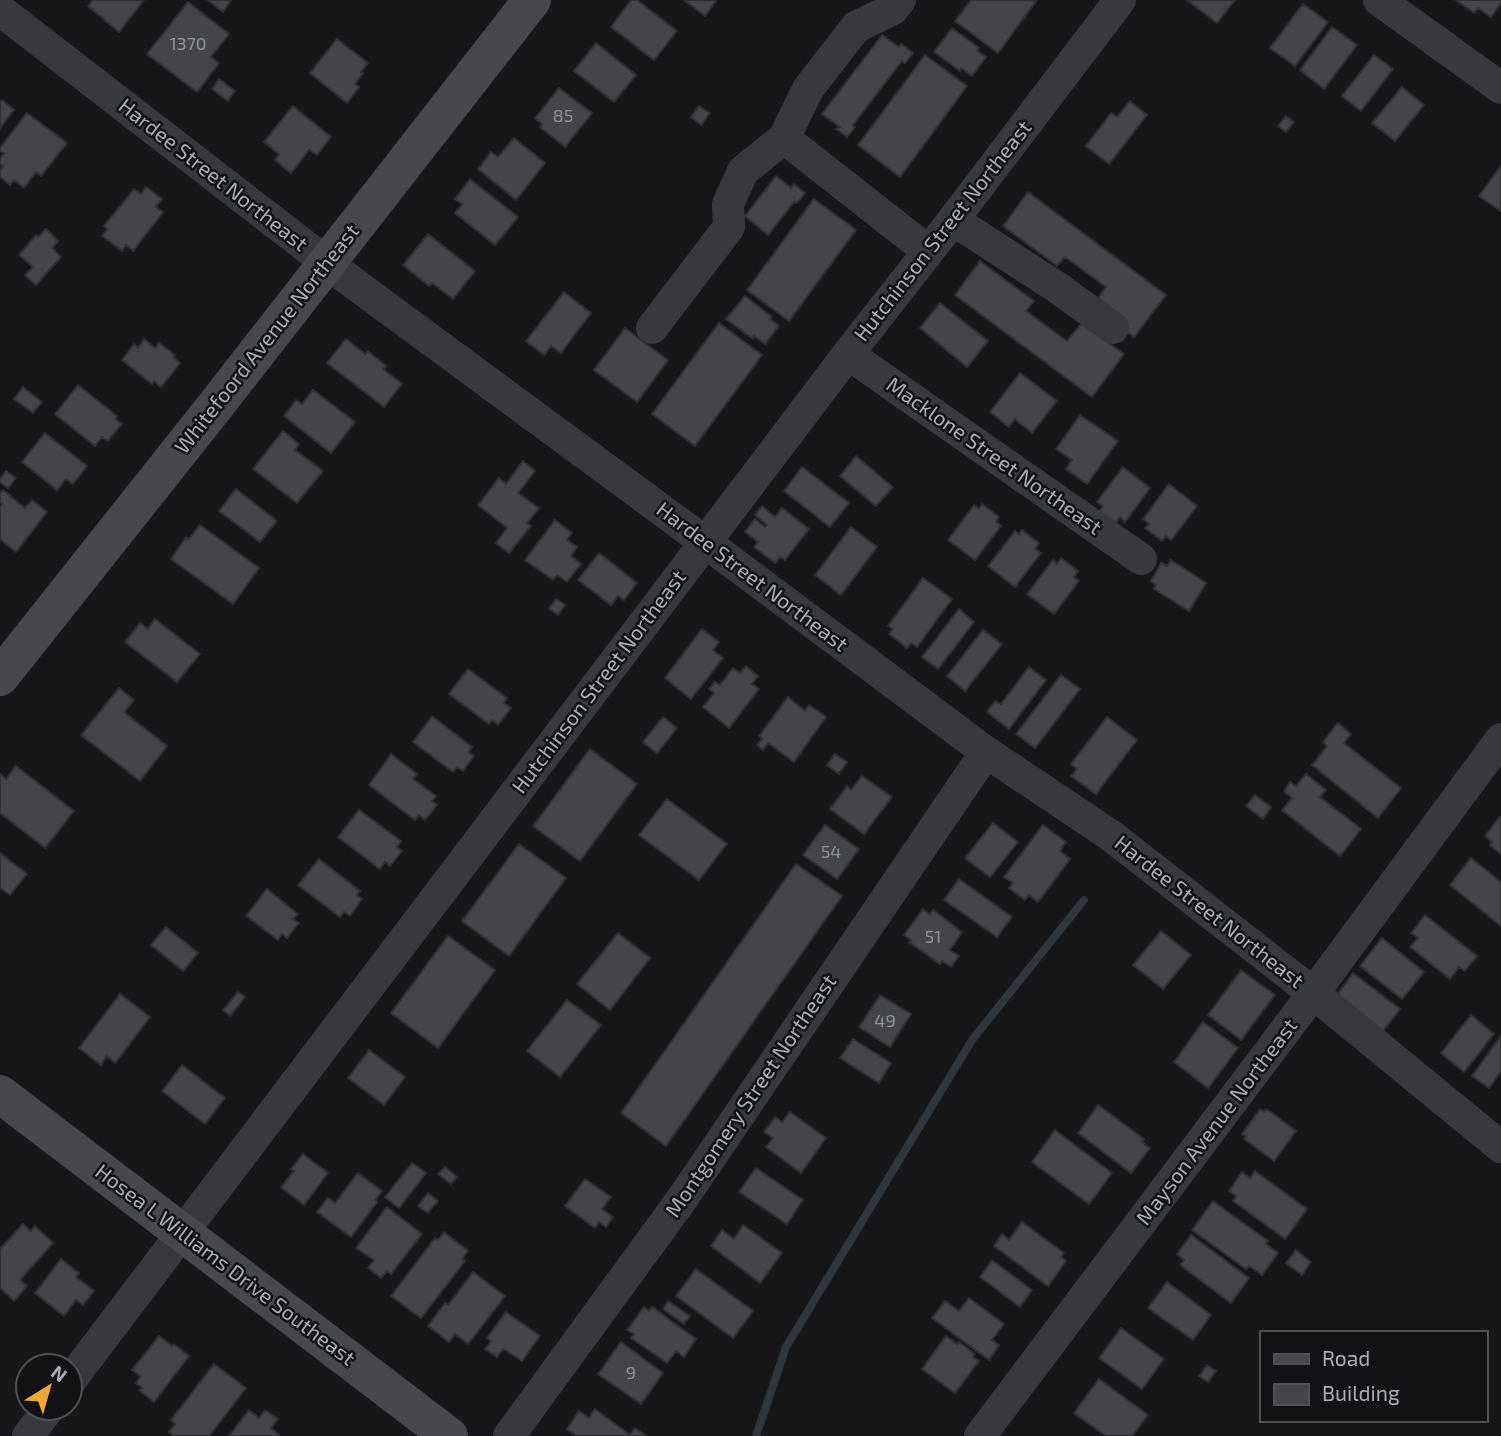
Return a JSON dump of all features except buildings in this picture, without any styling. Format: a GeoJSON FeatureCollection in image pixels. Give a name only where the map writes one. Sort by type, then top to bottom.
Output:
{"type":"FeatureCollection","features":[{"type":"Feature","properties":{"kind":"street","name":"Whitefoord Avenue Northeast"},"geometry":{"type":"LineString","coordinates":[[0,677],[532,0]]}},
{"type":"Feature","properties":{"kind":"street"},"geometry":{"type":"LineString","coordinates":[[652,328],[729,227],[728,204],[743,171],[784,138],[807,89],[856,27],[893,9],[900,0]]}},
{"type":"Feature","properties":{"kind":"street","name":"Hutchinson Street Northeast"},"geometry":{"type":"LineString","coordinates":[[84,1363],[705,542],[1120,0]]}},
{"type":"Feature","properties":{"kind":"street"},"geometry":{"type":"LineString","coordinates":[[1379,0],[1501,88]]}},
{"type":"Feature","properties":{"kind":"street","name":"Hardee Street Northeast"},"geometry":{"type":"LineString","coordinates":[[0,10],[326,263],[986,752],[1110,835],[1313,993],[1501,1147]]}},
{"type":"Feature","properties":{"kind":"street"},"geometry":{"type":"LineString","coordinates":[[784,138],[928,251]]}},
{"type":"Feature","properties":{"kind":"street"},"geometry":{"type":"LineString","coordinates":[[953,220],[1058,288],[1113,328]]}},
{"type":"Feature","properties":{"kind":"street","name":"Macklone Street Northeast"},"geometry":{"type":"LineString","coordinates":[[848,354],[1141,559]]}},
{"type":"Feature","properties":{"kind":"street","name":"Mayson Avenue Northeast"},"geometry":{"type":"LineString","coordinates":[[980,1436],[1501,738]]}},
{"type":"Feature","properties":{"kind":"street","name":"Montgomery Street Northeast"},"geometry":{"type":"LineString","coordinates":[[509,1436],[682,1199],[986,752]]}},
{"type":"Feature","properties":{"kind":"street","name":"Hosea L Williams Drive Southeast"},"geometry":{"type":"LineString","coordinates":[[0,1094],[449,1436]]}},
{"type":"Feature","properties":{"kind":"street"},"geometry":{"type":"LineString","coordinates":[[27,1436],[38,1422]]}},
{"type":"Feature","properties":{"kind":"waterway"},"geometry":{"type":"LineString","coordinates":[[756,1436],[786,1347],[972,1040],[1084,900]]}}]}
